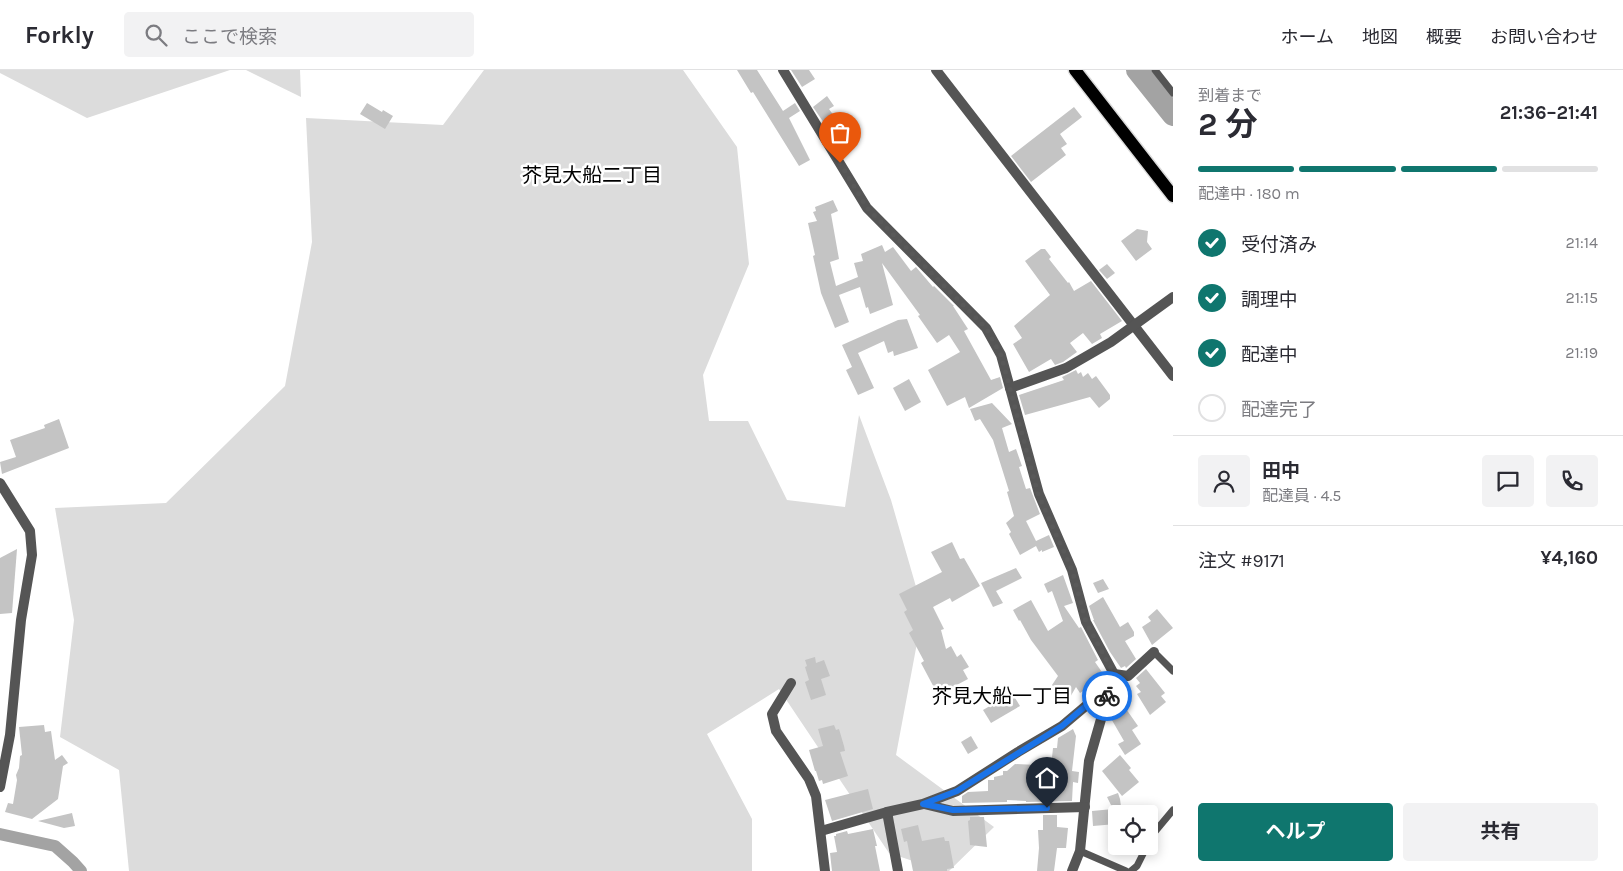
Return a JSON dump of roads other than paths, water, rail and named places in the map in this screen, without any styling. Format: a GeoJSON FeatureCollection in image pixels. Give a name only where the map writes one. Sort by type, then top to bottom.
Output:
{"type":"FeatureCollection","features":[{"type":"Feature","properties":{"kind":"main road"},"geometry":{"type":"LineString","coordinates":[[1075,70],[1173,196]]}},
{"type":"Feature","properties":{"kind":"street"},"geometry":{"type":"LineString","coordinates":[[783,70],[867,208],[986,328],[1001,355],[1038,494],[1072,570],[1086,622],[1114,674],[1090,761],[1080,851],[1072,871]]}},
{"type":"Feature","properties":{"kind":"street"},"geometry":{"type":"LineString","coordinates":[[936,70],[1173,376]]}},
{"type":"Feature","properties":{"kind":"street"},"geometry":{"type":"LineString","coordinates":[[1010,388],[1066,368],[1111,342],[1173,297]]}},
{"type":"Feature","properties":{"kind":"street"},"geometry":{"type":"LineString","coordinates":[[0,483],[30,532],[32,555],[21,620],[10,734],[0,787]]}},
{"type":"Feature","properties":{"kind":"street"},"geometry":{"type":"LineString","coordinates":[[1114,674],[1128,676],[1154,652]]}},
{"type":"Feature","properties":{"kind":"street"},"geometry":{"type":"LineString","coordinates":[[791,683],[772,714],[776,731],[808,779],[816,796],[825,871]]}},
{"type":"Feature","properties":{"kind":"street"},"geometry":{"type":"LineString","coordinates":[[821,831],[923,804],[957,791],[1062,726],[1094,699],[1107,697]]}},
{"type":"Feature","properties":{"kind":"street"},"geometry":{"type":"LineString","coordinates":[[923,804],[953,810],[1085,808]]}},
{"type":"Feature","properties":{"kind":"street"},"geometry":{"type":"LineString","coordinates":[[887,812],[898,871]]}},
{"type":"Feature","properties":{"kind":"lane"},"geometry":{"type":"LineString","coordinates":[[1155,70],[1173,93]]}},
{"type":"Feature","properties":{"kind":"lane"},"geometry":{"type":"LineString","coordinates":[[1154,652],[1173,671]]}},
{"type":"Feature","properties":{"kind":"lane"},"geometry":{"type":"LineString","coordinates":[[1158,829],[1173,810]]}},
{"type":"Feature","properties":{"kind":"lane"},"geometry":{"type":"LineString","coordinates":[[1080,851],[1126,871]]}},
{"type":"Feature","properties":{"kind":"lane"},"geometry":{"type":"LineString","coordinates":[[1131,871],[1137,866],[1143,855]]}},
{"type":"Feature","properties":{"kind":"waterway"},"geometry":{"type":"LineString","coordinates":[[1137,70],[1173,115]]}},
{"type":"Feature","properties":{"kind":"waterway"},"geometry":{"type":"LineString","coordinates":[[0,834],[55,846],[81,871]]}},
{"type":"Feature","properties":{"kind":"district","name":"芥見大船二丁目"},"geometry":{"type":"Point","coordinates":[592,175]}},
{"type":"Feature","properties":{"kind":"district","name":"芥見大船一丁目"},"geometry":{"type":"Point","coordinates":[1002,696]}}]}
